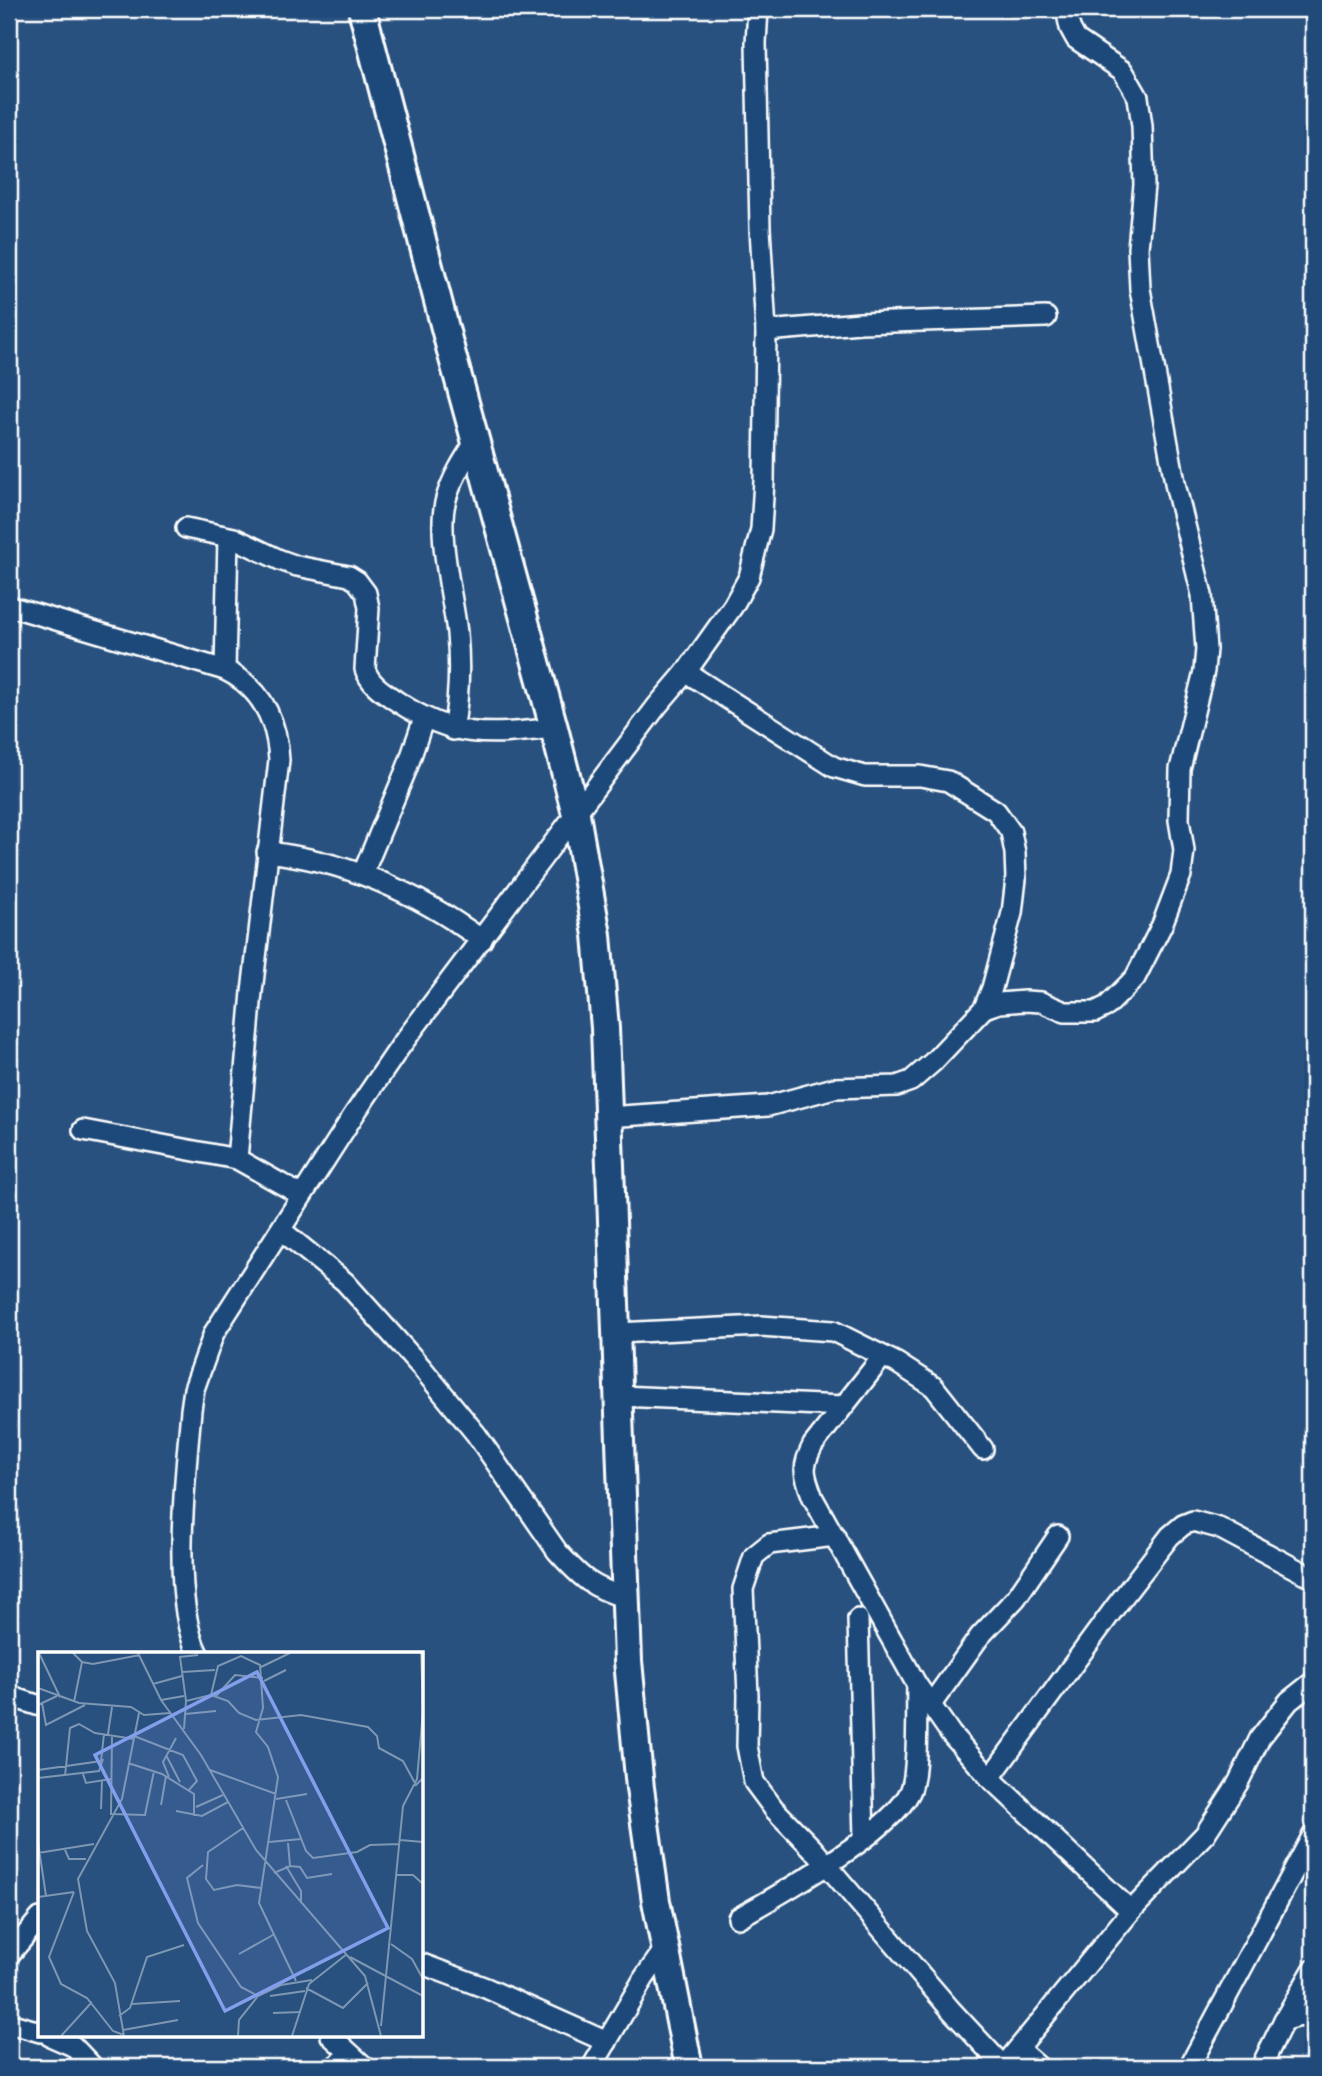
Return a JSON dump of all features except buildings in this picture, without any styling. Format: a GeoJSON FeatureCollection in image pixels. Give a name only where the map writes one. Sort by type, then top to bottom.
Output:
{"type":"FeatureCollection","features":[{"type":"Feature","properties":{"kind":"street"},"geometry":{"type":"LineString","coordinates":[[362,9],[576,814],[597,935],[605,1028],[628,1661],[637,1763],[664,1950],[689,2067]]}},
{"type":"Feature","properties":{"kind":"street"},"geometry":{"type":"LineString","coordinates":[[197,1652],[188,1627],[182,1558],[194,1389],[214,1333],[301,1195],[402,1044],[657,706],[686,672],[744,587],[757,551],[764,481],[766,331],[755,43],[758,9]]}},
{"type":"Feature","properties":{"kind":"street"},"geometry":{"type":"LineString","coordinates":[[984,1008],[999,1003],[1025,1001],[1041,1002],[1065,1012],[1095,1012],[1107,1006],[1135,978],[1162,926],[1184,862],[1179,820],[1180,769],[1204,671],[1206,649],[1202,595],[1177,488],[1140,289],[1138,248],[1144,185],[1138,97],[1123,71],[1076,39],[1066,9]]}},
{"type":"Feature","properties":{"kind":"street"},"geometry":{"type":"LineString","coordinates":[[766,331],[860,323],[1046,317]]}},
{"type":"Feature","properties":{"kind":"street"},"geometry":{"type":"LineString","coordinates":[[453,730],[457,697],[457,635],[443,519],[452,484],[476,442]]}},
{"type":"Feature","properties":{"kind":"street"},"geometry":{"type":"LineString","coordinates":[[186,528],[228,537],[279,560],[349,576],[357,581],[366,593],[369,608],[365,669],[368,678],[424,718],[453,730],[485,734],[554,728]]}},
{"type":"Feature","properties":{"kind":"street"},"geometry":{"type":"LineString","coordinates":[[225,670],[228,537]]}},
{"type":"Feature","properties":{"kind":"street"},"geometry":{"type":"LineString","coordinates":[[9,606],[225,670],[240,677],[259,697],[270,714],[278,736],[279,760],[251,992],[237,1158]]}},
{"type":"Feature","properties":{"kind":"street"},"geometry":{"type":"LineString","coordinates":[[607,1117],[768,1105],[834,1088],[897,1086],[911,1081],[984,1008],[992,989],[1009,926],[1016,879],[1011,832],[996,811],[948,781],[920,776],[865,776],[834,767],[686,672]]}},
{"type":"Feature","properties":{"kind":"street"},"geometry":{"type":"LineString","coordinates":[[363,873],[397,793],[424,718]]}},
{"type":"Feature","properties":{"kind":"street"},"geometry":{"type":"LineString","coordinates":[[267,852],[319,860],[363,873],[427,906],[482,940]]}},
{"type":"Feature","properties":{"kind":"street"},"geometry":{"type":"LineString","coordinates":[[83,1130],[237,1158],[301,1195]]}},
{"type":"Feature","properties":{"kind":"street"},"geometry":{"type":"LineString","coordinates":[[281,1230],[345,1282],[430,1377],[476,1434],[571,1568],[584,1581],[597,1588],[627,1598]]}},
{"type":"Feature","properties":{"kind":"street"},"geometry":{"type":"LineString","coordinates":[[617,1333],[761,1326],[833,1331],[883,1356],[934,1387],[983,1449]]}},
{"type":"Feature","properties":{"kind":"street"},"geometry":{"type":"LineString","coordinates":[[883,1356],[813,1445],[804,1467],[804,1475],[813,1498],[917,1685],[951,1734],[990,1778],[1131,1911]]}},
{"type":"Feature","properties":{"kind":"street"},"geometry":{"type":"LineString","coordinates":[[620,1396],[843,1406]]}},
{"type":"Feature","properties":{"kind":"street"},"geometry":{"type":"LineString","coordinates":[[990,1778],[1084,1648],[1170,1536],[1183,1525],[1193,1521],[1219,1528],[1313,1578]]}},
{"type":"Feature","properties":{"kind":"street"},"geometry":{"type":"LineString","coordinates":[[835,1536],[769,1544],[760,1549],[749,1567],[743,1589],[748,1695],[747,1746],[754,1782],[774,1809],[1003,2067],[1131,1911],[1205,1834],[1238,1783],[1261,1738],[1289,1701],[1313,1682]]}},
{"type":"Feature","properties":{"kind":"street"},"geometry":{"type":"LineString","coordinates":[[930,1706],[981,1636],[1016,1598],[1058,1536]]}},
{"type":"Feature","properties":{"kind":"street"},"geometry":{"type":"LineString","coordinates":[[858,1619],[864,1838]]}},
{"type":"Feature","properties":{"kind":"street"},"geometry":{"type":"LineString","coordinates":[[738,1918],[780,1894],[864,1838],[885,1822],[910,1792],[915,1768],[917,1685]]}},
{"type":"Feature","properties":{"kind":"street"},"geometry":{"type":"LineString","coordinates":[[9,1696],[38,1705]]}},
{"type":"Feature","properties":{"kind":"street"},"geometry":{"type":"LineString","coordinates":[[1189,2067],[1306,1867],[1313,1835]]}},
{"type":"Feature","properties":{"kind":"street"},"geometry":{"type":"LineString","coordinates":[[9,1955],[38,1920]]}},
{"type":"Feature","properties":{"kind":"street"},"geometry":{"type":"LineString","coordinates":[[592,2067],[649,1970],[664,1950]]}},
{"type":"Feature","properties":{"kind":"street"},"geometry":{"type":"LineString","coordinates":[[424,1965],[486,1988],[607,2042]]}},
{"type":"Feature","properties":{"kind":"street"},"geometry":{"type":"LineString","coordinates":[[1261,2067],[1313,1970]]}},
{"type":"Feature","properties":{"kind":"street"},"geometry":{"type":"LineString","coordinates":[[1284,2020],[1301,2016],[1313,2019]]}},
{"type":"Feature","properties":{"kind":"street"},"geometry":{"type":"LineString","coordinates":[[9,2023],[38,2031]]}},
{"type":"Feature","properties":{"kind":"street"},"geometry":{"type":"LineString","coordinates":[[55,2038],[73,2046],[93,2067]]}},
{"type":"Feature","properties":{"kind":"street"},"geometry":{"type":"LineString","coordinates":[[332,2038],[342,2061],[365,2067]]}},
{"type":"Feature","properties":{"kind":"street"},"geometry":{"type":"LineString","coordinates":[[1018,2049],[1039,2067]]}}]}
